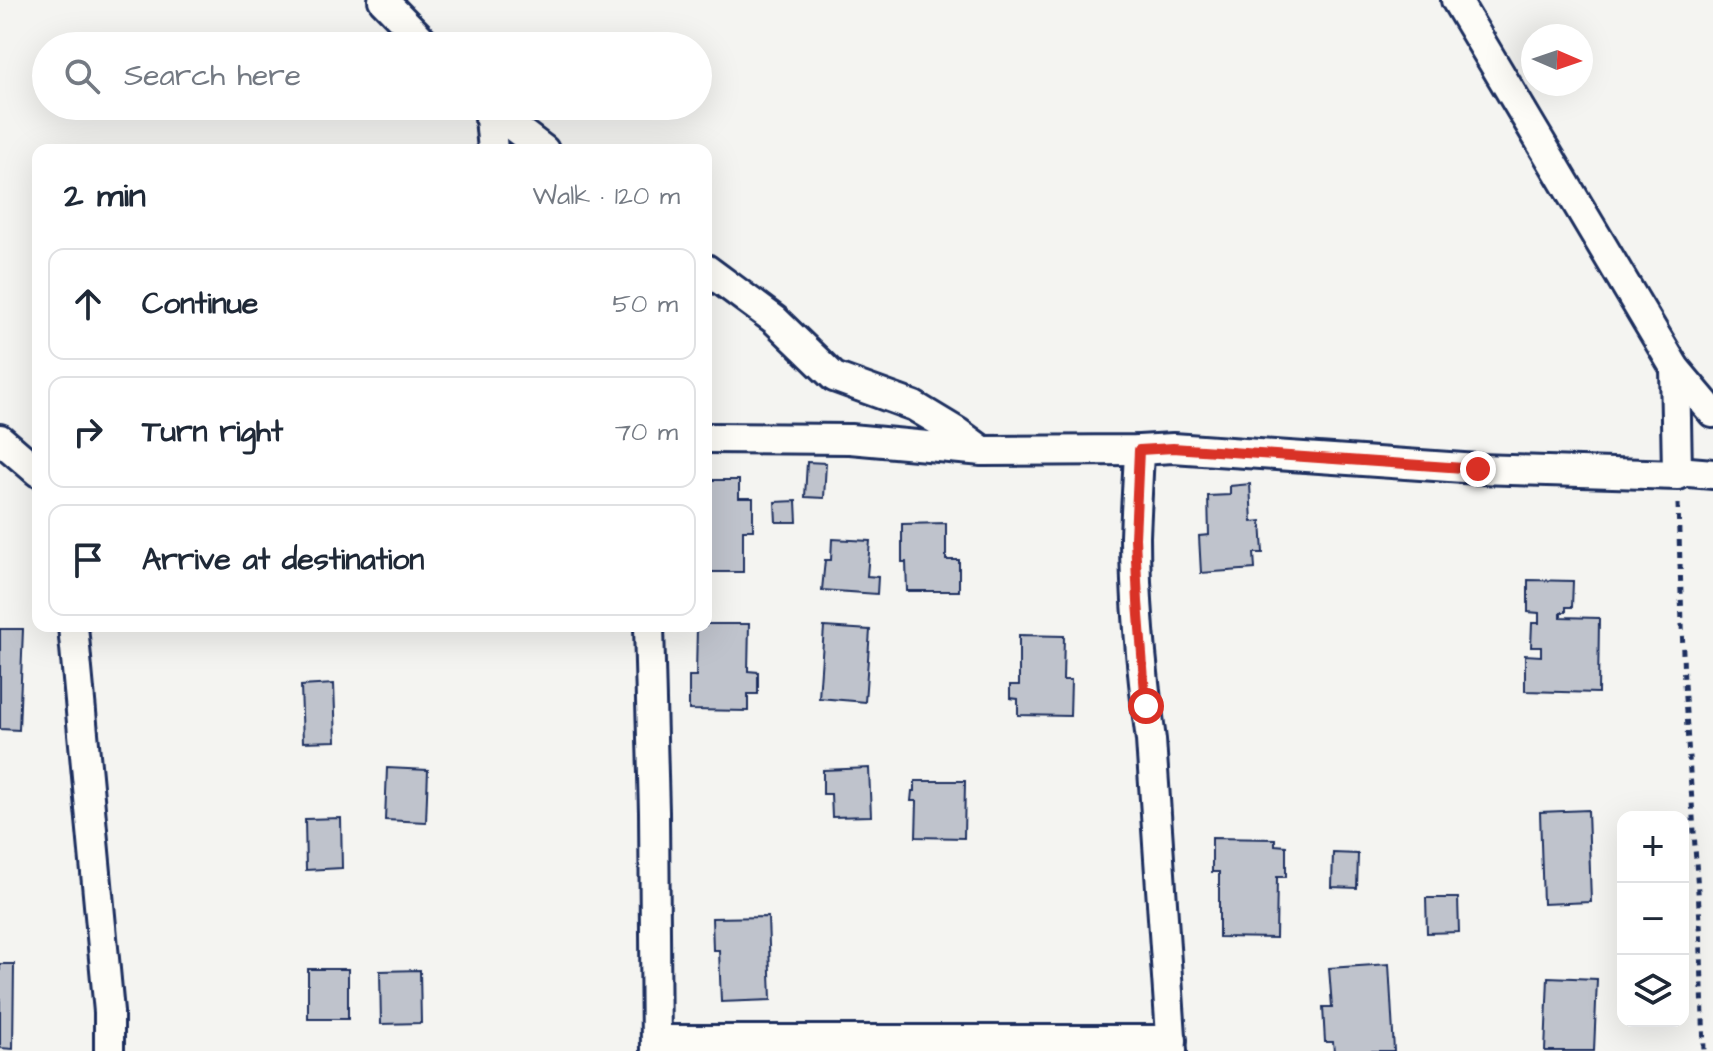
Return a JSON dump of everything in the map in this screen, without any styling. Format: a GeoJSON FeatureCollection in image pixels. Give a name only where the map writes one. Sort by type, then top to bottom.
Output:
{"type":"FeatureCollection","features":[{"type":"Feature","properties":{"kind":"street"},"geometry":{"type":"LineString","coordinates":[[383,0],[414,32]]}},
{"type":"Feature","properties":{"kind":"street"},"geometry":{"type":"LineString","coordinates":[[1456,0],[1675,368],[1713,413]]}},
{"type":"Feature","properties":{"kind":"street"},"geometry":{"type":"LineString","coordinates":[[489,120],[492,144]]}},
{"type":"Feature","properties":{"kind":"street"},"geometry":{"type":"LineString","coordinates":[[504,120],[536,144]]}},
{"type":"Feature","properties":{"kind":"street"},"geometry":{"type":"LineString","coordinates":[[712,273],[775,320],[834,377],[914,406],[983,451]]}},
{"type":"Feature","properties":{"kind":"street"},"geometry":{"type":"LineString","coordinates":[[1675,368],[1677,473]]}},
{"type":"Feature","properties":{"kind":"street"},"geometry":{"type":"LineString","coordinates":[[712,438],[850,439],[983,451],[1173,448],[1478,469],[1713,474]]}},
{"type":"Feature","properties":{"kind":"street"},"geometry":{"type":"LineString","coordinates":[[0,439],[32,467]]}},
{"type":"Feature","properties":{"kind":"street"},"geometry":{"type":"LineString","coordinates":[[649,632],[656,1045],[1172,1045],[1151,740],[1138,602],[1135,538],[1139,450]]}},
{"type":"Feature","properties":{"kind":"street"},"geometry":{"type":"LineString","coordinates":[[74,632],[109,1012],[109,1051]]}},
{"type":"Feature","properties":{"kind":"path"},"geometry":{"type":"LineString","coordinates":[[1677,473],[1684,683],[1700,921],[1704,1051]]}},
{"type":"Feature","properties":{"kind":"building"},"geometry":{"type":"Polygon","coordinates":[[[807,462],[826,463],[824,498],[805,497],[807,462]]]}},
{"type":"Feature","properties":{"kind":"building"},"geometry":{"type":"Polygon","coordinates":[[[712,480],[739,480],[739,498],[753,498],[753,530],[743,530],[743,572],[712,572],[712,480]]]}},
{"type":"Feature","properties":{"kind":"building"},"geometry":{"type":"Polygon","coordinates":[[[1250,484],[1252,522],[1261,521],[1263,553],[1254,553],[1255,569],[1201,573],[1199,536],[1209,535],[1208,496],[1230,495],[1230,486],[1250,484]]]}},
{"type":"Feature","properties":{"kind":"building"},"geometry":{"type":"Polygon","coordinates":[[[796,501],[797,522],[776,522],[775,502],[796,501]]]}},
{"type":"Feature","properties":{"kind":"building"},"geometry":{"type":"Polygon","coordinates":[[[946,523],[946,560],[959,560],[959,591],[907,591],[906,562],[902,562],[902,524],[946,523]]]}},
{"type":"Feature","properties":{"kind":"building"},"geometry":{"type":"Polygon","coordinates":[[[832,539],[870,541],[867,576],[878,577],[877,594],[822,590],[825,560],[831,560],[832,539]]]}},
{"type":"Feature","properties":{"kind":"building"},"geometry":{"type":"Polygon","coordinates":[[[1528,580],[1573,581],[1572,607],[1566,607],[1561,617],[1599,618],[1598,693],[1525,691],[1525,655],[1541,656],[1541,647],[1531,647],[1532,623],[1539,623],[1539,613],[1528,612],[1528,580]]]}},
{"type":"Feature","properties":{"kind":"building"},"geometry":{"type":"Polygon","coordinates":[[[712,624],[749,624],[748,671],[758,672],[758,694],[748,694],[748,711],[689,710],[689,676],[696,676],[697,632],[712,632],[712,624]]]}},
{"type":"Feature","properties":{"kind":"building"},"geometry":{"type":"Polygon","coordinates":[[[824,627],[870,630],[865,702],[819,698],[824,627]]]}},
{"type":"Feature","properties":{"kind":"building"},"geometry":{"type":"Polygon","coordinates":[[[0,629],[23,629],[19,730],[0,729],[0,629]]]}},
{"type":"Feature","properties":{"kind":"building"},"geometry":{"type":"Polygon","coordinates":[[[1019,635],[1064,636],[1063,680],[1071,680],[1070,716],[1018,715],[1018,699],[1010,698],[1010,685],[1019,685],[1019,635]]]}},
{"type":"Feature","properties":{"kind":"building"},"geometry":{"type":"Polygon","coordinates":[[[334,684],[336,741],[303,742],[301,686],[334,684]]]}},
{"type":"Feature","properties":{"kind":"building"},"geometry":{"type":"Polygon","coordinates":[[[387,768],[428,770],[426,822],[385,820],[387,768]]]}},
{"type":"Feature","properties":{"kind":"building"},"geometry":{"type":"Polygon","coordinates":[[[869,768],[871,816],[832,817],[831,794],[823,794],[823,770],[869,768]]]}},
{"type":"Feature","properties":{"kind":"building"},"geometry":{"type":"Polygon","coordinates":[[[915,781],[965,781],[964,838],[916,837],[917,801],[911,801],[915,781]]]}},
{"type":"Feature","properties":{"kind":"building"},"geometry":{"type":"Polygon","coordinates":[[[1588,810],[1591,902],[1543,904],[1540,812],[1588,810]]]}},
{"type":"Feature","properties":{"kind":"building"},"geometry":{"type":"Polygon","coordinates":[[[341,818],[342,868],[306,870],[305,819],[341,818]]]}},
{"type":"Feature","properties":{"kind":"building"},"geometry":{"type":"Polygon","coordinates":[[[1212,838],[1275,839],[1275,845],[1286,846],[1286,877],[1277,877],[1276,938],[1219,937],[1219,872],[1212,872],[1212,838]]]}},
{"type":"Feature","properties":{"kind":"building"},"geometry":{"type":"Polygon","coordinates":[[[1333,853],[1358,854],[1357,888],[1332,887],[1333,853]]]}},
{"type":"Feature","properties":{"kind":"building"},"geometry":{"type":"Polygon","coordinates":[[[1426,898],[1458,898],[1459,932],[1427,933],[1426,898]]]}},
{"type":"Feature","properties":{"kind":"building"},"geometry":{"type":"Polygon","coordinates":[[[768,917],[771,1000],[721,1002],[719,950],[713,950],[712,918],[768,917]]]}},
{"type":"Feature","properties":{"kind":"building"},"geometry":{"type":"Polygon","coordinates":[[[0,964],[14,964],[13,1049],[0,1048],[0,964]]]}},
{"type":"Feature","properties":{"kind":"building"},"geometry":{"type":"Polygon","coordinates":[[[1389,964],[1394,1051],[1334,1051],[1333,1042],[1325,1042],[1323,1007],[1332,1007],[1329,968],[1389,964]]]}},
{"type":"Feature","properties":{"kind":"building"},"geometry":{"type":"Polygon","coordinates":[[[308,969],[348,969],[348,1019],[308,1019],[308,969]]]}},
{"type":"Feature","properties":{"kind":"building"},"geometry":{"type":"Polygon","coordinates":[[[420,970],[421,1023],[381,1024],[380,971],[420,970]]]}},
{"type":"Feature","properties":{"kind":"building"},"geometry":{"type":"Polygon","coordinates":[[[1548,977],[1597,979],[1594,1051],[1545,1051],[1548,977]]]}},
{"type":"Feature","properties":{"kind":"route"},"geometry":{"type":"LineString","coordinates":[[1146,706],[1135,538],[1139,450],[1173,448],[1478,469]]}}]}
